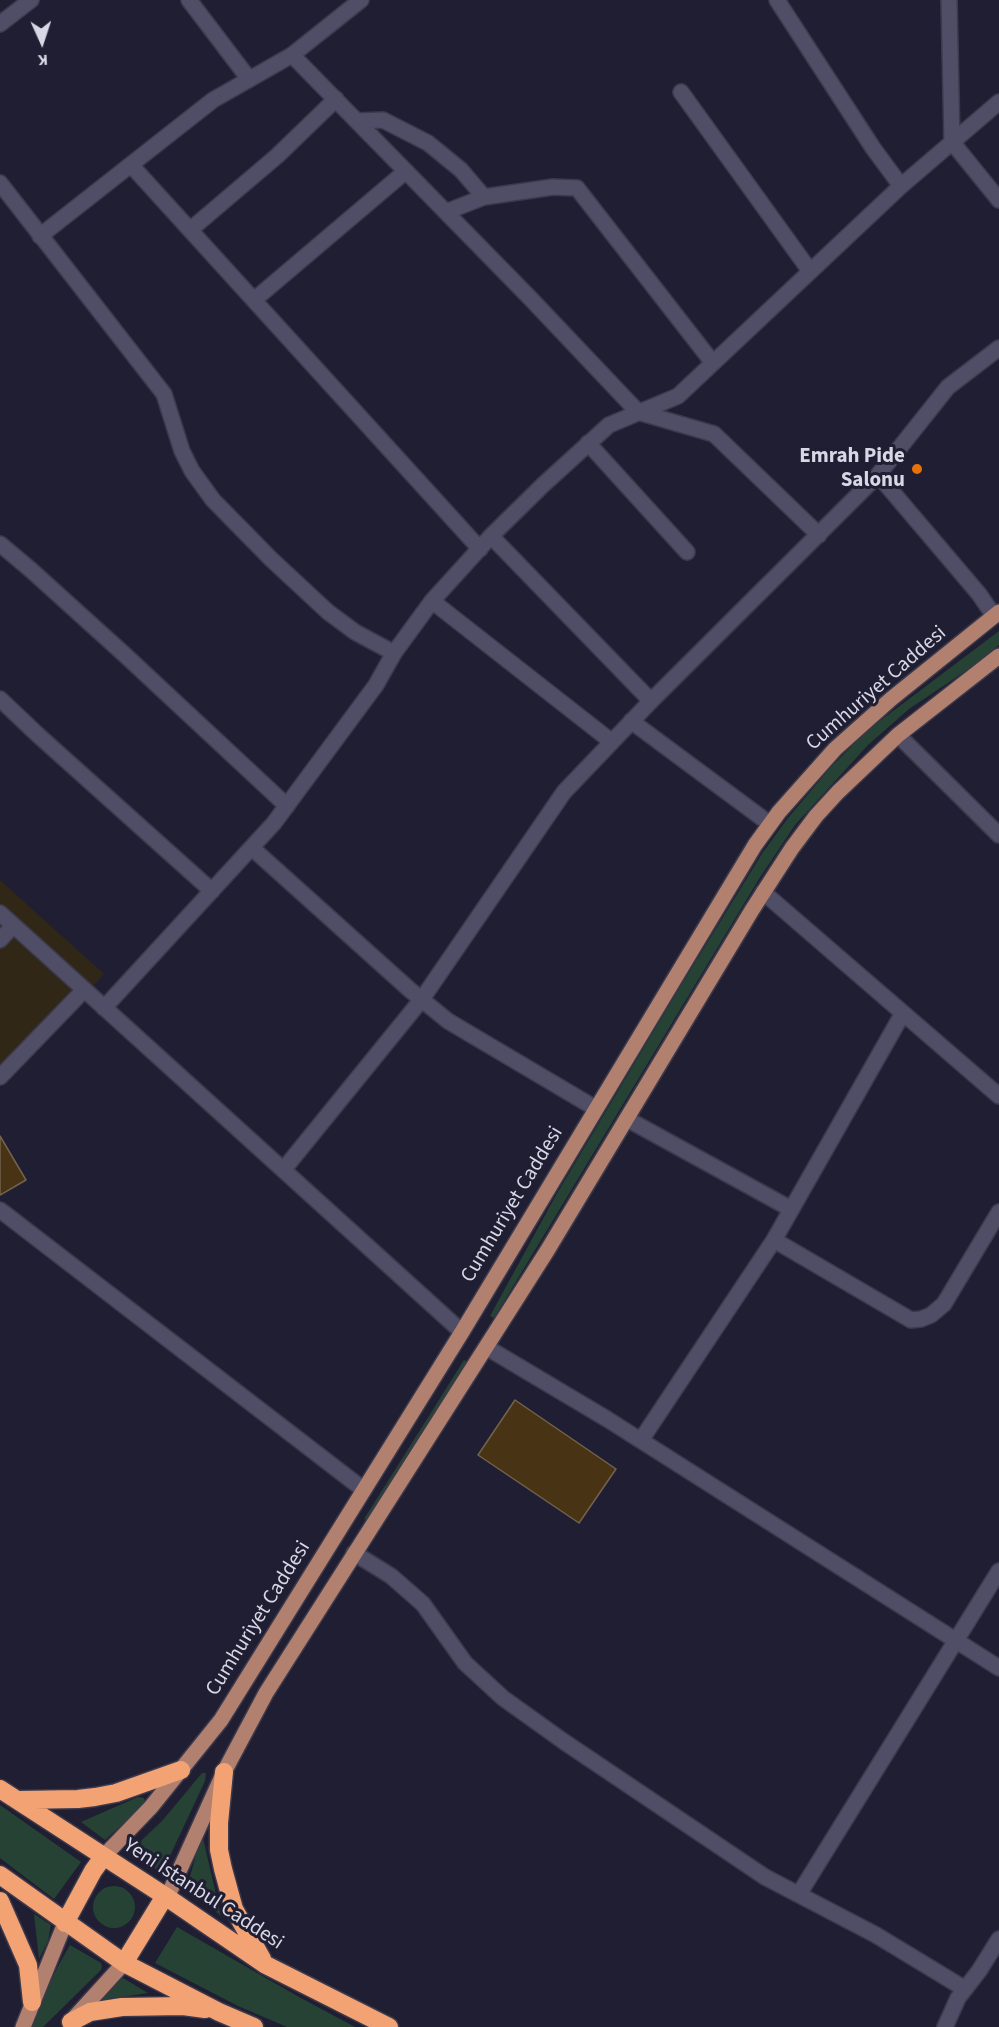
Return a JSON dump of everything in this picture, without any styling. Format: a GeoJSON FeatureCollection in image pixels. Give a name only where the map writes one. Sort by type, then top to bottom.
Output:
{"type":"FeatureCollection","features":[{"type":"Feature","properties":{"kind":"highway"},"geometry":{"type":"LineString","coordinates":[[19,1800],[95,1797],[116,1793],[181,1770]]}},
{"type":"Feature","properties":{"kind":"highway"},"geometry":{"type":"LineString","coordinates":[[224,1772],[219,1823],[219,1850],[223,1869],[234,1909],[266,1965]]}},
{"type":"Feature","properties":{"kind":"highway","name":"Yeni İstanbul Caddesi"},"geometry":{"type":"LineString","coordinates":[[0,1789],[165,1896],[266,1965],[389,2027]]}},
{"type":"Feature","properties":{"kind":"highway"},"geometry":{"type":"LineString","coordinates":[[65,1923],[103,1857]]}},
{"type":"Feature","properties":{"kind":"highway"},"geometry":{"type":"LineString","coordinates":[[0,1875],[124,1963],[219,2012],[254,2027]]}},
{"type":"Feature","properties":{"kind":"highway"},"geometry":{"type":"LineString","coordinates":[[124,1963],[165,1896]]}},
{"type":"Feature","properties":{"kind":"highway"},"geometry":{"type":"LineString","coordinates":[[0,1901],[28,1965],[32,2002]]}},
{"type":"Feature","properties":{"kind":"highway"},"geometry":{"type":"LineString","coordinates":[[69,2024],[90,2012],[122,2007],[183,2006],[219,2012]]}},
{"type":"Feature","properties":{"kind":"main road","name":"Cumhuriyet Caddesi"},"geometry":{"type":"LineString","coordinates":[[103,1857],[151,1807],[221,1720],[462,1332],[739,870],[770,824],[815,770],[850,735],[997,614]]}},
{"type":"Feature","properties":{"kind":"main road"},"geometry":{"type":"LineString","coordinates":[[165,1896],[171,1889],[224,1772],[266,1693],[547,1251],[763,892],[792,848],[838,792],[898,735],[999,656]]}},
{"type":"Feature","properties":{"kind":"main road"},"geometry":{"type":"LineString","coordinates":[[462,1332],[486,1347]]}},
{"type":"Feature","properties":{"kind":"main road"},"geometry":{"type":"LineString","coordinates":[[23,2027],[65,1923]]}},
{"type":"Feature","properties":{"kind":"main road"},"geometry":{"type":"LineString","coordinates":[[69,2024],[124,1963]]}},
{"type":"Feature","properties":{"kind":"street"},"geometry":{"type":"LineString","coordinates":[[0,24],[31,0]]}},
{"type":"Feature","properties":{"kind":"street"},"geometry":{"type":"LineString","coordinates":[[189,0],[249,79]]}},
{"type":"Feature","properties":{"kind":"street"},"geometry":{"type":"LineString","coordinates":[[40,236],[213,100],[292,55],[361,0]]}},
{"type":"Feature","properties":{"kind":"street"},"geometry":{"type":"LineString","coordinates":[[777,0],[873,148],[901,186]]}},
{"type":"Feature","properties":{"kind":"street"},"geometry":{"type":"LineString","coordinates":[[949,0],[952,142],[999,200]]}},
{"type":"Feature","properties":{"kind":"street"},"geometry":{"type":"LineString","coordinates":[[292,55],[638,412],[714,434],[819,535]]}},
{"type":"Feature","properties":{"kind":"street"},"geometry":{"type":"LineString","coordinates":[[681,92],[810,271]]}},
{"type":"Feature","properties":{"kind":"street"},"geometry":{"type":"LineString","coordinates":[[190,230],[277,156],[336,99]]}},
{"type":"Feature","properties":{"kind":"street"},"geometry":{"type":"LineString","coordinates":[[104,1008],[274,823],[376,685],[394,653],[432,601],[491,536],[609,425],[678,396],[901,186],[999,102]]}},
{"type":"Feature","properties":{"kind":"street"},"geometry":{"type":"LineString","coordinates":[[357,121],[382,120],[428,143],[461,171],[484,197]]}},
{"type":"Feature","properties":{"kind":"street"},"geometry":{"type":"LineString","coordinates":[[130,165],[480,549]]}},
{"type":"Feature","properties":{"kind":"street"},"geometry":{"type":"LineString","coordinates":[[254,300],[406,171]]}},
{"type":"Feature","properties":{"kind":"street"},"geometry":{"type":"LineString","coordinates":[[0,183],[164,394],[182,451],[192,471],[213,500],[271,559],[328,612],[355,632],[394,653]]}},
{"type":"Feature","properties":{"kind":"street"},"geometry":{"type":"LineString","coordinates":[[446,212],[484,197],[553,187],[577,188],[713,363]]}},
{"type":"Feature","properties":{"kind":"street"},"geometry":{"type":"LineString","coordinates":[[284,1169],[422,999],[564,792],[631,721],[878,475],[948,387],[999,348]]}},
{"type":"Feature","properties":{"kind":"street"},"geometry":{"type":"LineString","coordinates":[[588,443],[687,552]]}},
{"type":"Feature","properties":{"kind":"street"},"geometry":{"type":"LineString","coordinates":[[878,475],[997,614]]}},
{"type":"Feature","properties":{"kind":"street"},"geometry":{"type":"LineString","coordinates":[[491,536],[651,701]]}},
{"type":"Feature","properties":{"kind":"street"},"geometry":{"type":"LineString","coordinates":[[0,544],[108,639],[287,806]]}},
{"type":"Feature","properties":{"kind":"street"},"geometry":{"type":"LineString","coordinates":[[432,601],[612,742]]}},
{"type":"Feature","properties":{"kind":"street"},"geometry":{"type":"LineString","coordinates":[[0,699],[212,891]]}},
{"type":"Feature","properties":{"kind":"street"},"geometry":{"type":"LineString","coordinates":[[631,721],[770,824]]}},
{"type":"Feature","properties":{"kind":"street"},"geometry":{"type":"LineString","coordinates":[[898,735],[999,835]]}},
{"type":"Feature","properties":{"kind":"street"},"geometry":{"type":"LineString","coordinates":[[252,848],[448,1021],[596,1108]]}},
{"type":"Feature","properties":{"kind":"street"},"geometry":{"type":"LineString","coordinates":[[763,892],[999,1095]]}},
{"type":"Feature","properties":{"kind":"street"},"geometry":{"type":"LineString","coordinates":[[0,913],[462,1332]]}},
{"type":"Feature","properties":{"kind":"street"},"geometry":{"type":"LineString","coordinates":[[0,940],[14,926]]}},
{"type":"Feature","properties":{"kind":"street"},"geometry":{"type":"LineString","coordinates":[[0,1077],[84,990]]}},
{"type":"Feature","properties":{"kind":"street"},"geometry":{"type":"LineString","coordinates":[[641,1440],[774,1240],[903,1013]]}},
{"type":"Feature","properties":{"kind":"street"},"geometry":{"type":"LineString","coordinates":[[627,1119],[791,1209]]}},
{"type":"Feature","properties":{"kind":"street"},"geometry":{"type":"LineString","coordinates":[[0,1210],[364,1490]]}},
{"type":"Feature","properties":{"kind":"street"},"geometry":{"type":"LineString","coordinates":[[774,1240],[911,1320],[931,1315],[944,1304],[997,1221]]}},
{"type":"Feature","properties":{"kind":"street"},"geometry":{"type":"LineString","coordinates":[[486,1347],[641,1440],[999,1668]]}},
{"type":"Feature","properties":{"kind":"street"},"geometry":{"type":"LineString","coordinates":[[354,1553],[392,1576],[423,1604],[465,1663],[503,1698],[563,1741],[765,1877],[876,1935],[965,1989]]}},
{"type":"Feature","properties":{"kind":"street"},"geometry":{"type":"LineString","coordinates":[[800,1894],[999,1571]]}},
{"type":"Feature","properties":{"kind":"street"},"geometry":{"type":"LineString","coordinates":[[945,2027],[958,1998],[979,1971],[999,1939]]}},
{"type":"Feature","properties":{"kind":"shaded area"},"geometry":{"type":"Polygon","coordinates":[[[0,880],[104,974],[0,1083],[0,880]]]}},
{"type":"Feature","properties":{"kind":"green space"},"geometry":{"type":"Polygon","coordinates":[[[999,631],[999,645],[976,664],[909,709],[868,745],[795,825],[759,879],[494,1318],[490,1316],[556,1195],[680,987],[763,852],[788,818],[830,768],[859,739],[999,631]]]}},
{"type":"Feature","properties":{"kind":"green space"},"geometry":{"type":"Polygon","coordinates":[[[464,1360],[469,1363],[370,1522],[364,1519],[464,1360]]]}},
{"type":"Feature","properties":{"kind":"green space"},"geometry":{"type":"Polygon","coordinates":[[[202,1773],[206,1773],[205,1781],[162,1873],[129,1852],[162,1821],[202,1773]]]}},
{"type":"Feature","properties":{"kind":"green space"},"geometry":{"type":"Polygon","coordinates":[[[138,1797],[144,1798],[145,1802],[141,1808],[105,1840],[81,1822],[138,1797]]]}},
{"type":"Feature","properties":{"kind":"green space"},"geometry":{"type":"Polygon","coordinates":[[[0,1805],[81,1862],[54,1899],[0,1858],[0,1805]]]}},
{"type":"Feature","properties":{"kind":"green space"},"geometry":{"type":"Polygon","coordinates":[[[202,1834],[221,1916],[187,1887],[202,1834]]]}},
{"type":"Feature","properties":{"kind":"green space"},"geometry":{"type":"Polygon","coordinates":[[[114,1886],[129,1892],[135,1907],[129,1922],[114,1928],[99,1922],[93,1907],[99,1892],[114,1886]]]}},
{"type":"Feature","properties":{"kind":"green space"},"geometry":{"type":"Polygon","coordinates":[[[34,1914],[51,1925],[48,1941],[39,1959],[34,1914]]]}},
{"type":"Feature","properties":{"kind":"green space"},"geometry":{"type":"Polygon","coordinates":[[[177,1927],[355,2027],[287,2027],[238,2006],[155,1963],[177,1927]]]}},
{"type":"Feature","properties":{"kind":"green space"},"geometry":{"type":"Polygon","coordinates":[[[70,1945],[101,1963],[101,1970],[43,2027],[30,2027],[57,1968],[70,1945]]]}},
{"type":"Feature","properties":{"kind":"green space"},"geometry":{"type":"Polygon","coordinates":[[[123,1978],[148,1993],[102,2000],[102,1995],[123,1978]]]}},
{"type":"Feature","properties":{"kind":"building"},"geometry":{"type":"Polygon","coordinates":[[[0,1136],[26,1180],[0,1195],[0,1136]]]}},
{"type":"Feature","properties":{"kind":"building"},"geometry":{"type":"Polygon","coordinates":[[[515,1400],[616,1469],[579,1523],[478,1455],[515,1400]]]}},
{"type":"Feature","properties":{"kind":"place","name":"Emrah Pide Salonu"},"geometry":{"type":"Point","coordinates":[917,469]}}]}
